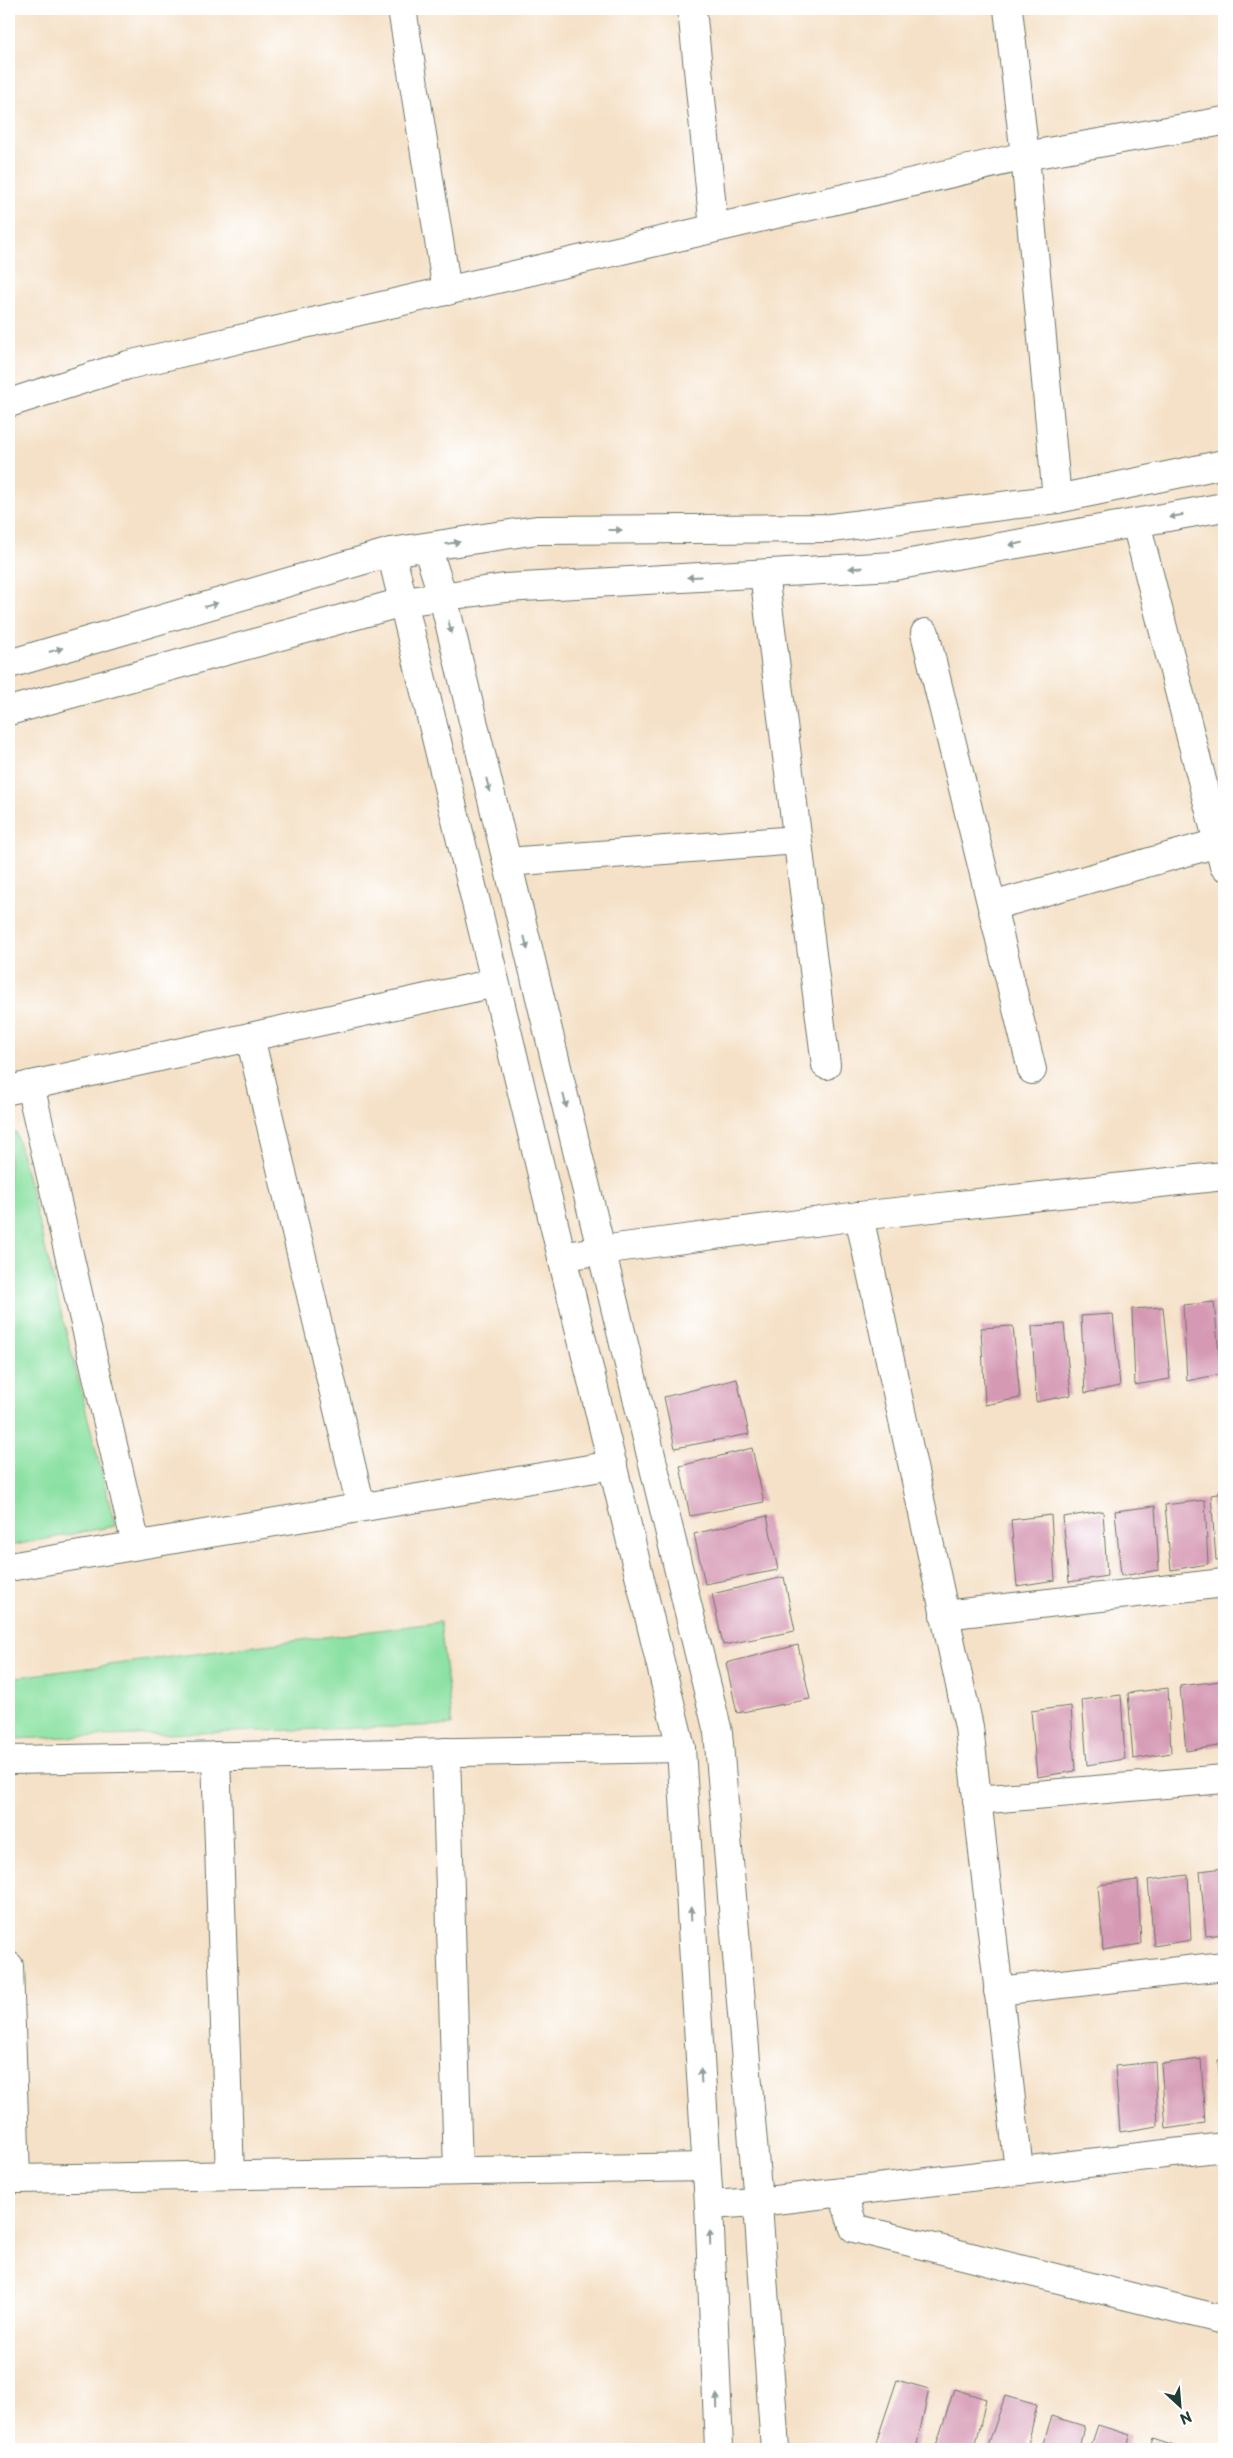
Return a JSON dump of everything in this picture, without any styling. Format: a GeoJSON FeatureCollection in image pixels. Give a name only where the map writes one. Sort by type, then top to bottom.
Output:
{"type":"FeatureCollection","features":[{"type":"Feature","properties":{"kind":"street"},"geometry":{"type":"LineString","coordinates":[[402,9],[446,291]]}},
{"type":"Feature","properties":{"kind":"street"},"geometry":{"type":"LineString","coordinates":[[692,9],[714,228]]}},
{"type":"Feature","properties":{"kind":"street"},"geometry":{"type":"LineString","coordinates":[[1008,9],[1025,156],[1057,499]]}},
{"type":"Feature","properties":{"kind":"street"},"geometry":{"type":"LineString","coordinates":[[9,403],[128,365],[714,228],[1025,156],[1224,121]]}},
{"type":"Feature","properties":{"kind":"street"},"geometry":{"type":"LineString","coordinates":[[9,664],[391,552],[538,530],[831,528],[1057,499],[1224,464]]}},
{"type":"Feature","properties":{"kind":"street"},"geometry":{"type":"LineString","coordinates":[[9,711],[403,602],[505,588],[894,566],[1224,507]]}},
{"type":"Feature","properties":{"kind":"street"},"geometry":{"type":"LineString","coordinates":[[992,906],[1221,854],[1136,523]]}},
{"type":"Feature","properties":{"kind":"street"},"geometry":{"type":"LineString","coordinates":[[427,547],[443,597],[718,1732],[758,2202],[775,2449]]}},
{"type":"Feature","properties":{"kind":"street"},"geometry":{"type":"LineString","coordinates":[[391,552],[681,1748],[709,2205],[719,2449]]}},
{"type":"Feature","properties":{"kind":"street"},"geometry":{"type":"LineString","coordinates":[[764,574],[826,1065]]}},
{"type":"Feature","properties":{"kind":"street"},"geometry":{"type":"LineString","coordinates":[[925,634],[1032,1070]]}},
{"type":"Feature","properties":{"kind":"street"},"geometry":{"type":"LineString","coordinates":[[507,862],[797,840]]}},
{"type":"Feature","properties":{"kind":"street"},"geometry":{"type":"LineString","coordinates":[[136,1545],[20,1088],[495,983]]}},
{"type":"Feature","properties":{"kind":"street"},"geometry":{"type":"LineString","coordinates":[[250,1037],[361,1507]]}},
{"type":"Feature","properties":{"kind":"street"},"geometry":{"type":"LineString","coordinates":[[562,1257],[601,1250],[859,1216],[1224,1176]]}},
{"type":"Feature","properties":{"kind":"street"},"geometry":{"type":"LineString","coordinates":[[859,1216],[969,1727],[1019,2171]]}},
{"type":"Feature","properties":{"kind":"street"},"geometry":{"type":"LineString","coordinates":[[9,1566],[613,1465]]}},
{"type":"Feature","properties":{"kind":"street"},"geometry":{"type":"LineString","coordinates":[[944,1615],[1224,1583]]}},
{"type":"Feature","properties":{"kind":"street"},"geometry":{"type":"LineString","coordinates":[[9,1760],[681,1748]]}},
{"type":"Feature","properties":{"kind":"street"},"geometry":{"type":"LineString","coordinates":[[446,1752],[458,2172]]}},
{"type":"Feature","properties":{"kind":"street"},"geometry":{"type":"LineString","coordinates":[[216,1756],[230,2175]]}},
{"type":"Feature","properties":{"kind":"street"},"geometry":{"type":"LineString","coordinates":[[977,1800],[1224,1779]]}},
{"type":"Feature","properties":{"kind":"street"},"geometry":{"type":"LineString","coordinates":[[9,1966],[16,2179],[706,2167]]}},
{"type":"Feature","properties":{"kind":"street"},"geometry":{"type":"LineString","coordinates":[[998,1991],[1224,1966]]}},
{"type":"Feature","properties":{"kind":"street"},"geometry":{"type":"LineString","coordinates":[[709,2205],[758,2202],[1224,2147]]}},
{"type":"Feature","properties":{"kind":"street"},"geometry":{"type":"LineString","coordinates":[[842,2192],[854,2228],[1224,2320]]}},
{"type":"Feature","properties":{"kind":"green space"},"geometry":{"type":"Polygon","coordinates":[[[16,1132],[115,1526],[9,1546],[9,1134],[16,1132]]]}},
{"type":"Feature","properties":{"kind":"green space"},"geometry":{"type":"Polygon","coordinates":[[[440,1622],[452,1725],[9,1739],[9,1678],[440,1622]]]}},
{"type":"Feature","properties":{"kind":"building"},"geometry":{"type":"Polygon","coordinates":[[[1214,1302],[1221,1374],[1187,1381],[1183,1305],[1214,1302]]]}},
{"type":"Feature","properties":{"kind":"building"},"geometry":{"type":"Polygon","coordinates":[[[1163,1307],[1170,1379],[1135,1385],[1132,1309],[1163,1307]]]}},
{"type":"Feature","properties":{"kind":"building"},"geometry":{"type":"Polygon","coordinates":[[[1113,1314],[1120,1386],[1085,1393],[1081,1316],[1113,1314]]]}},
{"type":"Feature","properties":{"kind":"building"},"geometry":{"type":"Polygon","coordinates":[[[1064,1324],[1071,1395],[1036,1402],[1032,1326],[1064,1324]]]}},
{"type":"Feature","properties":{"kind":"building"},"geometry":{"type":"Polygon","coordinates":[[[1013,1326],[1020,1398],[985,1405],[981,1328],[1013,1326]]]}},
{"type":"Feature","properties":{"kind":"building"},"geometry":{"type":"Polygon","coordinates":[[[737,1379],[749,1434],[675,1448],[664,1397],[737,1379]]]}},
{"type":"Feature","properties":{"kind":"building"},"geometry":{"type":"Polygon","coordinates":[[[752,1448],[764,1502],[690,1516],[680,1466],[752,1448]]]}},
{"type":"Feature","properties":{"kind":"building"},"geometry":{"type":"Polygon","coordinates":[[[1224,1493],[1224,1559],[1216,1560],[1211,1495],[1224,1493]]]}},
{"type":"Feature","properties":{"kind":"building"},"geometry":{"type":"Polygon","coordinates":[[[1205,1500],[1208,1564],[1171,1570],[1165,1505],[1205,1500]]]}},
{"type":"Feature","properties":{"kind":"building"},"geometry":{"type":"Polygon","coordinates":[[[1155,1506],[1159,1570],[1121,1576],[1115,1511],[1155,1506]]]}},
{"type":"Feature","properties":{"kind":"building"},"geometry":{"type":"Polygon","coordinates":[[[1103,1511],[1107,1576],[1069,1582],[1063,1517],[1103,1511]]]}},
{"type":"Feature","properties":{"kind":"building"},"geometry":{"type":"Polygon","coordinates":[[[1051,1515],[1055,1580],[1017,1586],[1011,1520],[1051,1515]]]}},
{"type":"Feature","properties":{"kind":"building"},"geometry":{"type":"Polygon","coordinates":[[[767,1516],[778,1570],[705,1584],[694,1534],[767,1516]]]}},
{"type":"Feature","properties":{"kind":"building"},"geometry":{"type":"Polygon","coordinates":[[[784,1577],[795,1631],[723,1645],[712,1594],[784,1577]]]}},
{"type":"Feature","properties":{"kind":"building"},"geometry":{"type":"Polygon","coordinates":[[[798,1645],[810,1699],[737,1713],[726,1663],[798,1645]]]}},
{"type":"Feature","properties":{"kind":"building"},"geometry":{"type":"Polygon","coordinates":[[[1220,1681],[1224,1745],[1186,1751],[1180,1686],[1220,1681]]]}},
{"type":"Feature","properties":{"kind":"building"},"geometry":{"type":"Polygon","coordinates":[[[1168,1688],[1171,1753],[1133,1759],[1128,1693],[1168,1688]]]}},
{"type":"Feature","properties":{"kind":"building"},"geometry":{"type":"Polygon","coordinates":[[[1121,1695],[1125,1759],[1087,1765],[1082,1700],[1121,1695]]]}},
{"type":"Feature","properties":{"kind":"building"},"geometry":{"type":"Polygon","coordinates":[[[1071,1706],[1075,1771],[1037,1777],[1031,1711],[1071,1706]]]}},
{"type":"Feature","properties":{"kind":"building"},"geometry":{"type":"Polygon","coordinates":[[[1224,1868],[1224,1934],[1206,1936],[1200,1871],[1224,1868]]]}},
{"type":"Feature","properties":{"kind":"building"},"geometry":{"type":"Polygon","coordinates":[[[1188,1875],[1191,1940],[1154,1946],[1148,1880],[1188,1875]]]}},
{"type":"Feature","properties":{"kind":"building"},"geometry":{"type":"Polygon","coordinates":[[[1138,1880],[1141,1944],[1103,1950],[1098,1885],[1138,1880]]]}},
{"type":"Feature","properties":{"kind":"building"},"geometry":{"type":"Polygon","coordinates":[[[1201,2059],[1205,2123],[1166,2129],[1161,2064],[1201,2059]]]}},
{"type":"Feature","properties":{"kind":"building"},"geometry":{"type":"Polygon","coordinates":[[[1224,2059],[1224,2120],[1223,2120],[1218,2060],[1224,2059]]]}},
{"type":"Feature","properties":{"kind":"building"},"geometry":{"type":"Polygon","coordinates":[[[1155,2062],[1158,2126],[1120,2132],[1115,2066],[1155,2062]]]}},
{"type":"Feature","properties":{"kind":"building"},"geometry":{"type":"Polygon","coordinates":[[[897,2380],[929,2389],[916,2449],[874,2449],[897,2380]]]}},
{"type":"Feature","properties":{"kind":"building"},"geometry":{"type":"Polygon","coordinates":[[[954,2389],[986,2399],[975,2449],[935,2449],[954,2389]]]}},
{"type":"Feature","properties":{"kind":"building"},"geometry":{"type":"Polygon","coordinates":[[[1005,2396],[1037,2405],[1027,2449],[987,2449],[1005,2396]]]}},
{"type":"Feature","properties":{"kind":"building"},"geometry":{"type":"Polygon","coordinates":[[[1052,2416],[1084,2426],[1079,2449],[1041,2449],[1052,2416]]]}},
{"type":"Feature","properties":{"kind":"building"},"geometry":{"type":"Polygon","coordinates":[[[1098,2425],[1130,2435],[1127,2449],[1090,2449],[1098,2425]]]}},
{"type":"Feature","properties":{"kind":"building"},"geometry":{"type":"Polygon","coordinates":[[[1153,2439],[1183,2449],[1150,2449],[1153,2439]]]}}]}
